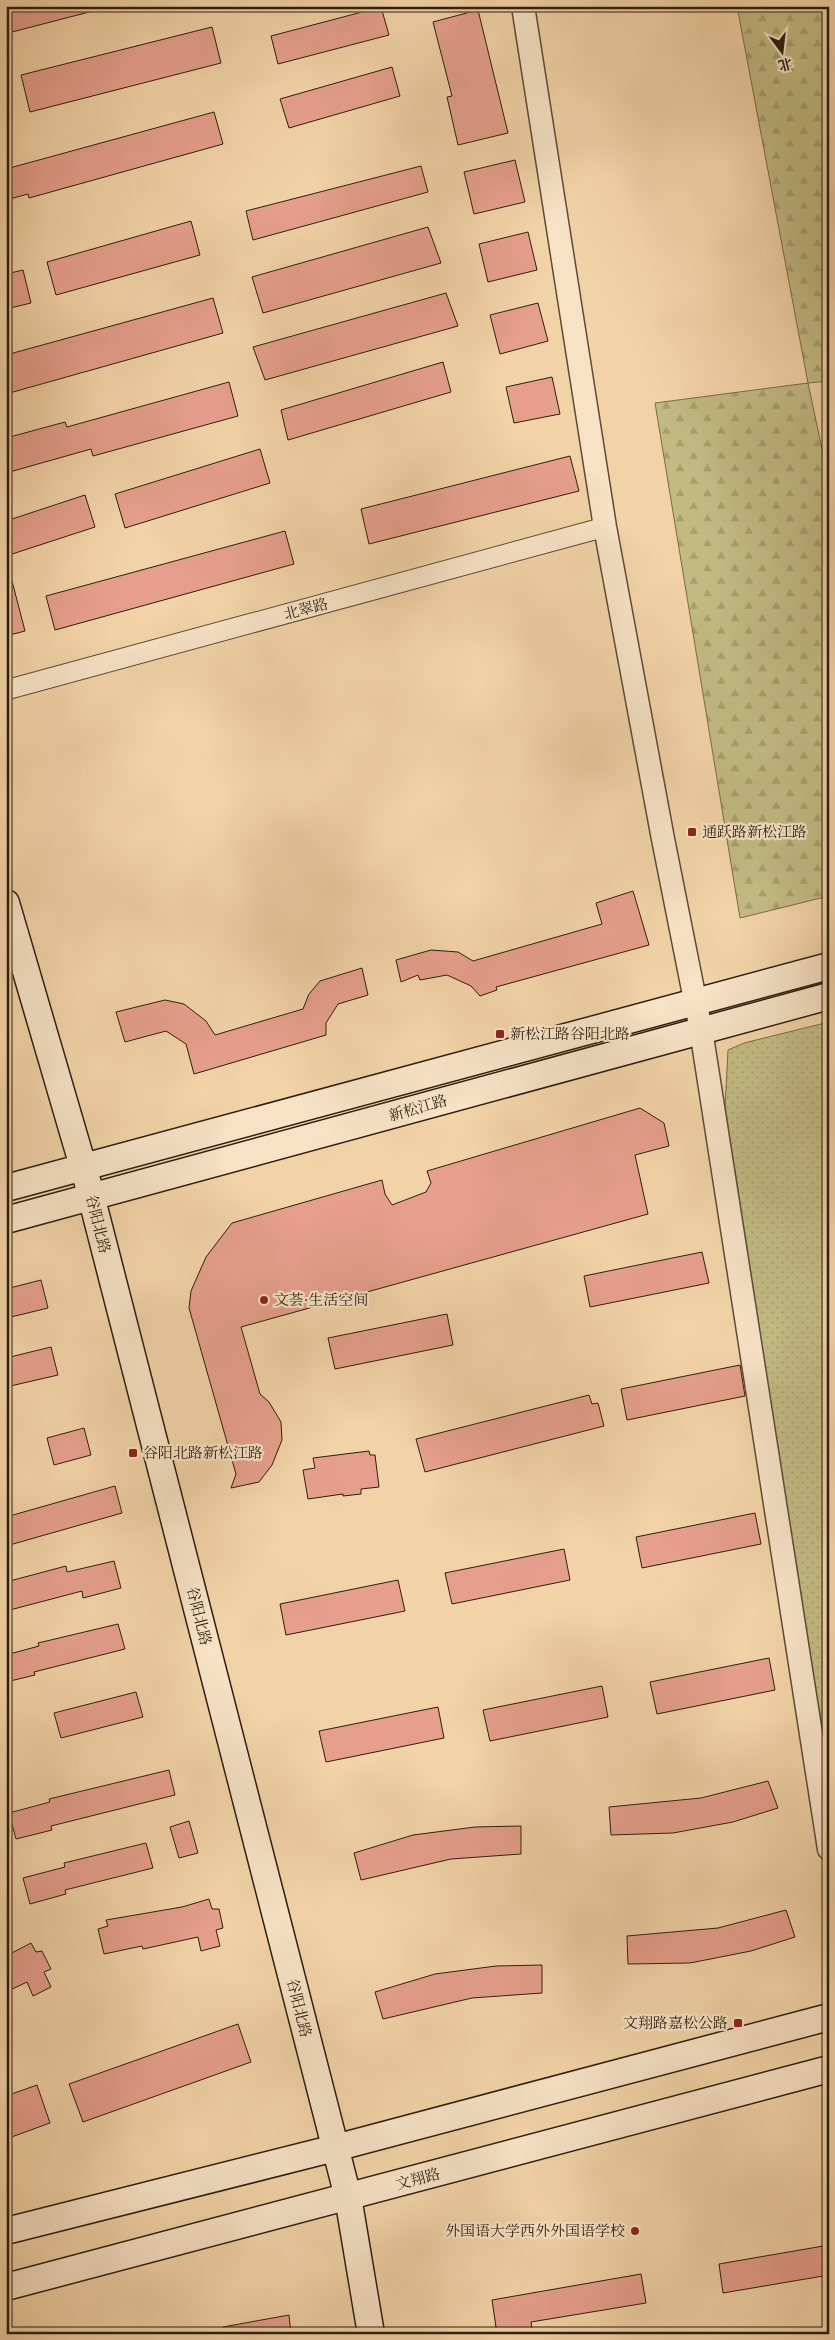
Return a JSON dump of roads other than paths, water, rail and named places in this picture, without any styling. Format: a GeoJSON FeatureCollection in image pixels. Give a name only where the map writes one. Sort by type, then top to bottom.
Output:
{"type":"FeatureCollection","features":[{"type":"Feature","properties":{"kind":"main road","name":"谷阳北路"},"geometry":{"type":"LineString","coordinates":[[6,903],[92,1198],[348,2197],[371,2334]]}},
{"type":"Feature","properties":{"kind":"main road","name":"新松江路"},"geometry":{"type":"LineString","coordinates":[[6,1188],[829,966]]}},
{"type":"Feature","properties":{"kind":"main road","name":"新松江路"},"geometry":{"type":"LineString","coordinates":[[6,1220],[829,996]]}},
{"type":"Feature","properties":{"kind":"main road"},"geometry":{"type":"LineString","coordinates":[[6,2231],[335,2148],[829,2018]]}},
{"type":"Feature","properties":{"kind":"main road","name":"文翔路"},"geometry":{"type":"LineString","coordinates":[[6,2287],[829,2069]]}},
{"type":"Feature","properties":{"kind":"street"},"geometry":{"type":"LineString","coordinates":[[523,6],[605,527],[701,1030],[829,1849]]}},
{"type":"Feature","properties":{"kind":"street","name":"北翠路"},"geometry":{"type":"LineString","coordinates":[[6,690],[605,527]]}},
{"type":"Feature","properties":{"kind":"place","name":"通跃路新松江路"},"geometry":{"type":"Point","coordinates":[692,832]}},
{"type":"Feature","properties":{"kind":"place","name":"新松江路谷阳北路"},"geometry":{"type":"Point","coordinates":[500,1034]}},
{"type":"Feature","properties":{"kind":"place","name":"文荟·生活空间"},"geometry":{"type":"Point","coordinates":[264,1300]}},
{"type":"Feature","properties":{"kind":"place","name":"谷阳北路新松江路"},"geometry":{"type":"Point","coordinates":[133,1453]}},
{"type":"Feature","properties":{"kind":"place","name":"文翔路嘉松公路"},"geometry":{"type":"Point","coordinates":[738,2023]}},
{"type":"Feature","properties":{"kind":"place","name":"外国语大学西外外国语学校"},"geometry":{"type":"Point","coordinates":[635,2231]}}]}
